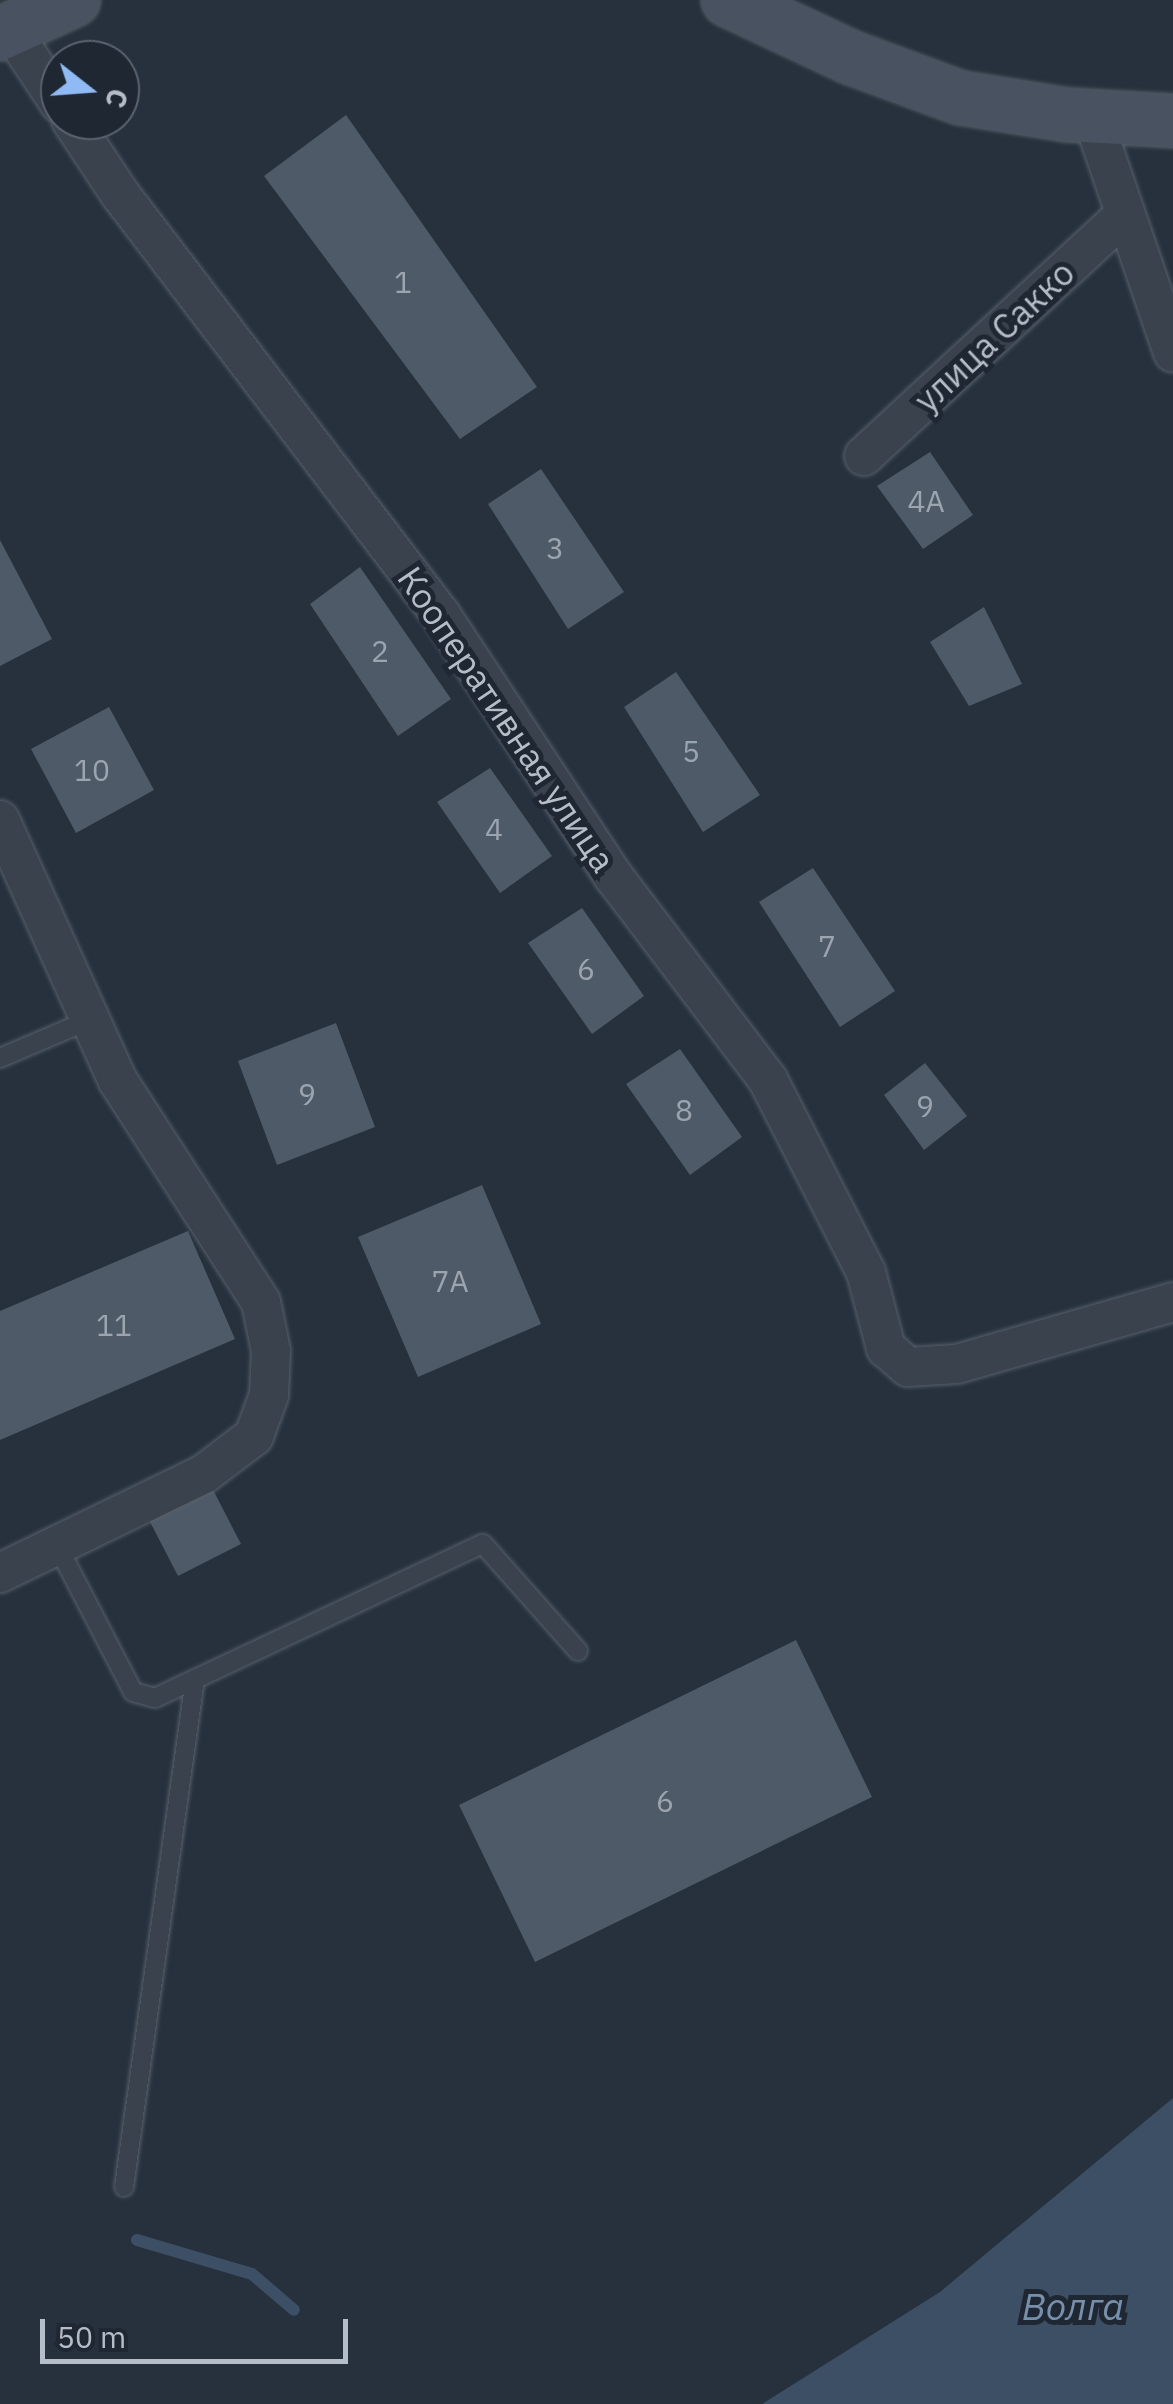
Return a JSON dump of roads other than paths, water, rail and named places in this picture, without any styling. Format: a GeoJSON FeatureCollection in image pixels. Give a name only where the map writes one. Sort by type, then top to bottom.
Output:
{"type":"FeatureCollection","features":[{"type":"Feature","properties":{"kind":"street"},"geometry":{"type":"LineString","coordinates":[[40,77],[5,31],[74,0]]}},
{"type":"Feature","properties":{"kind":"street"},"geometry":{"type":"LineString","coordinates":[[728,0],[852,58],[962,98],[1092,116],[1173,120]]}},
{"type":"Feature","properties":{"kind":"street"},"geometry":{"type":"LineString","coordinates":[[1092,116],[1173,353]]}},
{"type":"Feature","properties":{"kind":"street","name":"Кооперативная улица"},"geometry":{"type":"LineString","coordinates":[[84,140],[120,194],[441,616],[614,876],[768,1080],[866,1272],[886,1348],[908,1367],[957,1364],[1173,1302]]}},
{"type":"Feature","properties":{"kind":"street","name":"улица Сакко"},"geometry":{"type":"LineString","coordinates":[[864,456],[1124,215]]}},
{"type":"Feature","properties":{"kind":"street"},"geometry":{"type":"LineString","coordinates":[[0,820],[95,1018],[118,1081],[260,1302],[271,1351],[269,1394],[254,1436],[204,1474],[59,1549],[0,1573]]}},
{"type":"Feature","properties":{"kind":"lane"},"geometry":{"type":"LineString","coordinates":[[0,1058],[95,1018]]}},
{"type":"Feature","properties":{"kind":"lane"},"geometry":{"type":"LineString","coordinates":[[59,1549],[132,1692],[155,1698],[483,1544],[578,1651]]}},
{"type":"Feature","properties":{"kind":"lane"},"geometry":{"type":"LineString","coordinates":[[124,2188],[196,1679]]}},
{"type":"Feature","properties":{"kind":"water","name":"Волга"},"geometry":{"type":"Polygon","coordinates":[[[1173,2098],[1173,2404],[762,2404],[940,2292],[1173,2098]]]}},
{"type":"Feature","properties":{"kind":"waterway"},"geometry":{"type":"LineString","coordinates":[[137,2240],[252,2274],[294,2310]]}}]}
